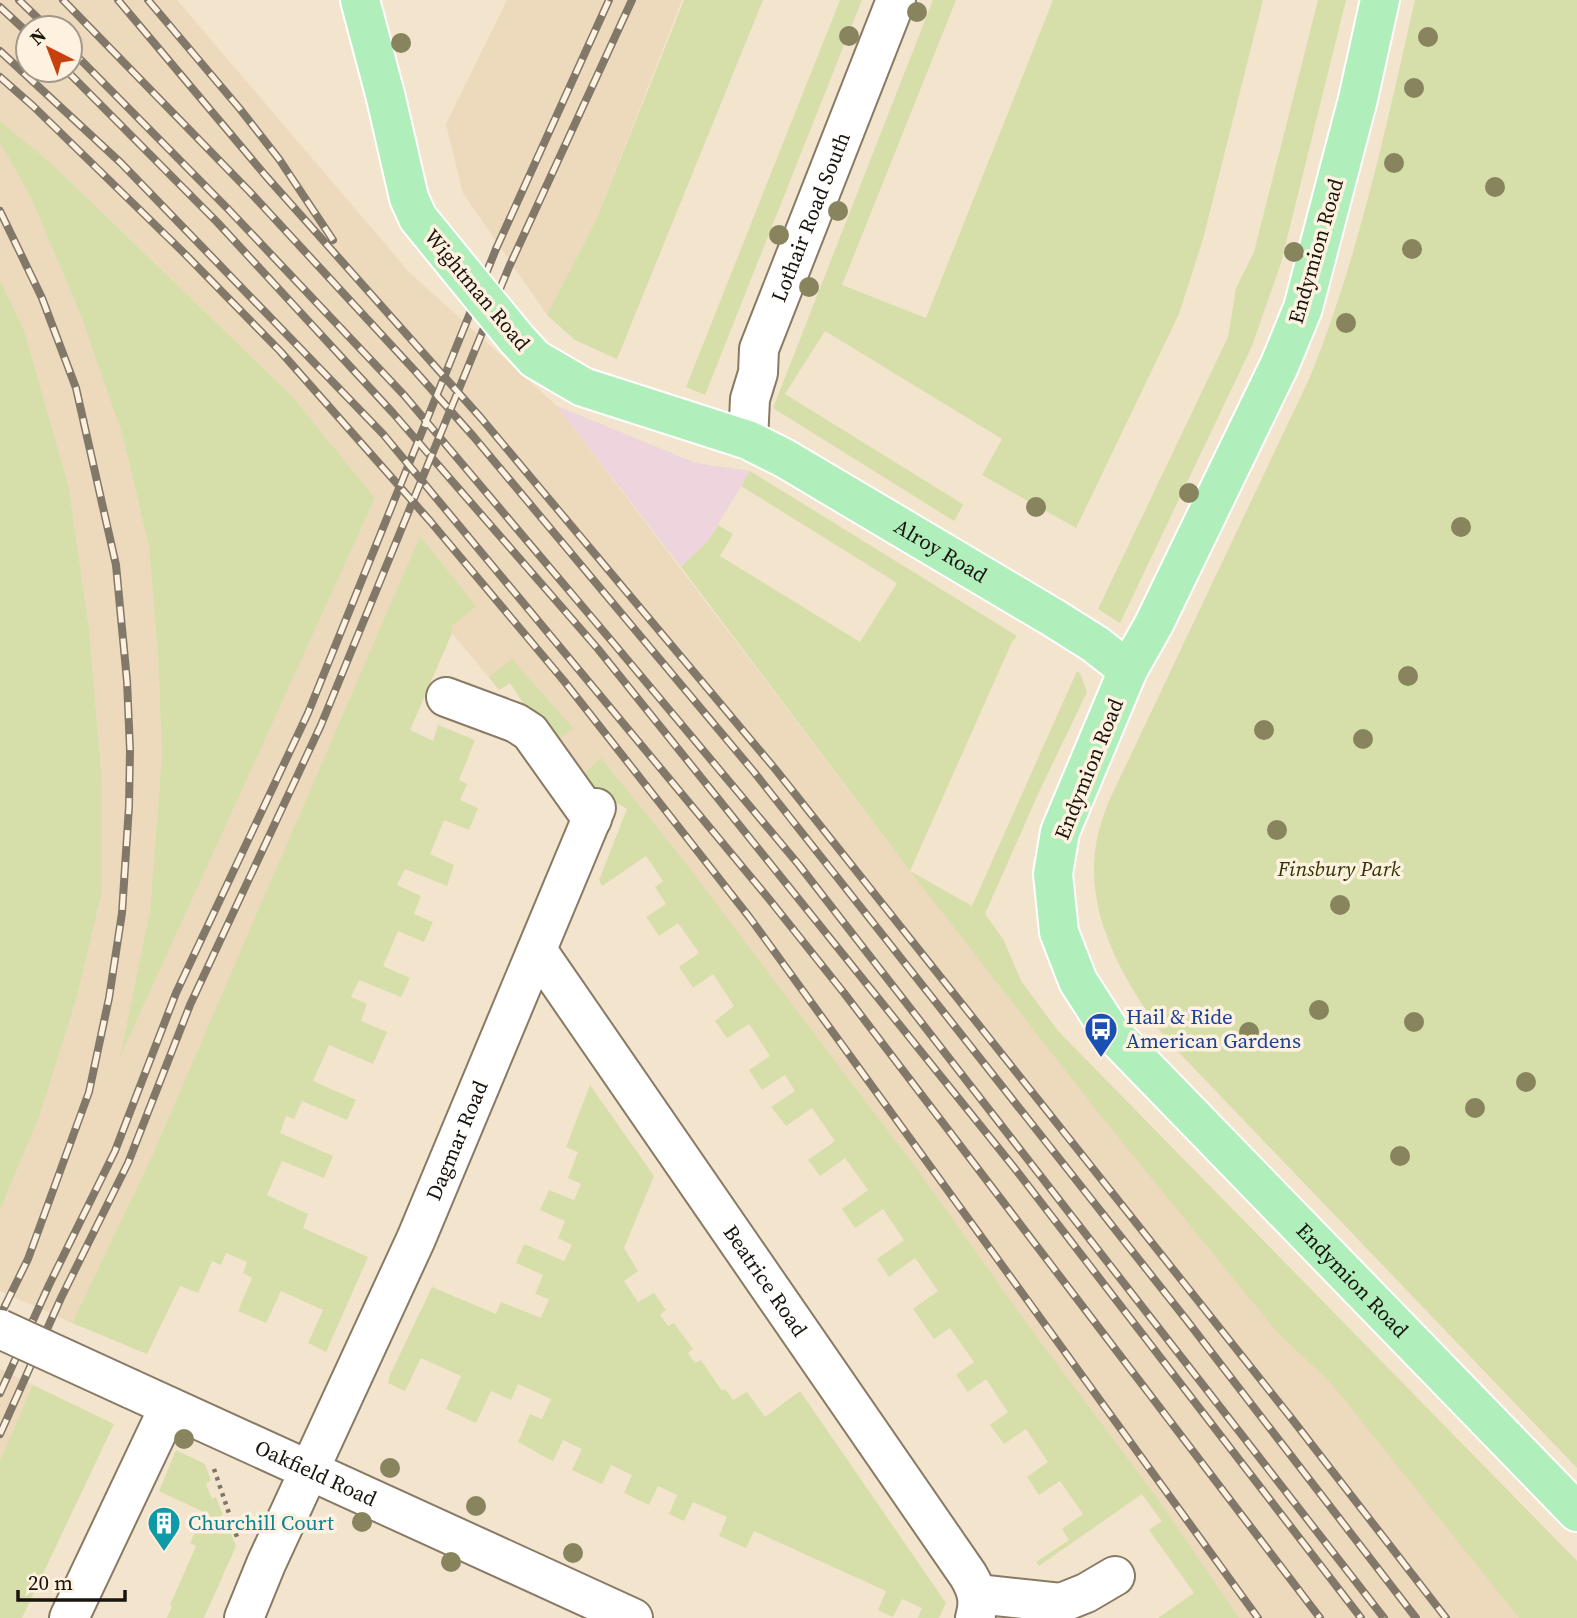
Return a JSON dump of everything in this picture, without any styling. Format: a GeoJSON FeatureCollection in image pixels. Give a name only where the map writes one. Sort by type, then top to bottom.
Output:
{"type":"FeatureCollection","features":[{"type":"Feature","properties":{"kind":"main road","name":"Wightman Road"},"geometry":{"type":"LineString","coordinates":[[360,0],[409,198],[418,218],[535,359],[583,387],[748,440]]}},
{"type":"Feature","properties":{"kind":"main road","name":"Endymion Road"},"geometry":{"type":"LineString","coordinates":[[1380,0],[1358,99],[1303,308],[1280,365],[1154,624],[1128,670],[1060,832],[1053,874],[1059,932],[1079,981],[1110,1031],[1577,1512]]}},
{"type":"Feature","properties":{"kind":"main road","name":"Alroy Road"},"geometry":{"type":"LineString","coordinates":[[748,440],[1052,617],[1095,644],[1128,670]]}},
{"type":"Feature","properties":{"kind":"street","name":"Lothair Road South"},"geometry":{"type":"LineString","coordinates":[[748,440],[750,399],[758,373],[759,349],[896,0]]}},
{"type":"Feature","properties":{"kind":"street","name":"Dagmar Road"},"geometry":{"type":"LineString","coordinates":[[244,1618],[309,1470],[416,1240],[594,813],[530,732],[516,723],[446,697]]}},
{"type":"Feature","properties":{"kind":"street","name":"Beatrice Road"},"geometry":{"type":"LineString","coordinates":[[537,950],[968,1575],[976,1606]]}},
{"type":"Feature","properties":{"kind":"street","name":"Oakfield Road"},"geometry":{"type":"LineString","coordinates":[[0,1329],[633,1618]]}},
{"type":"Feature","properties":{"kind":"street"},"geometry":{"type":"LineString","coordinates":[[69,1618],[169,1407]]}},
{"type":"Feature","properties":{"kind":"street"},"geometry":{"type":"LineString","coordinates":[[976,1606],[1061,1603],[1086,1593],[1115,1576]]}},
{"type":"Feature","properties":{"kind":"path"},"geometry":{"type":"LineString","coordinates":[[211,1459],[238,1538]]}},
{"type":"Feature","properties":{"kind":"shaded area"},"geometry":{"type":"Polygon","coordinates":[[[0,0],[177,0],[410,273],[557,406],[910,871],[985,914],[1003,939],[1021,981],[1058,1031],[1577,1561],[1577,1618],[1218,1618],[1162,1522],[985,1279],[627,809],[581,781],[510,683],[499,690],[452,633],[420,537],[151,1158],[72,1323],[0,1291],[0,1210],[39,1116],[77,997],[102,892],[102,781],[89,628],[69,488],[24,330],[0,280],[0,143],[31,198],[81,316],[123,437],[149,547],[158,656],[162,754],[150,910],[121,1053],[375,498],[292,396],[51,163],[0,121],[0,0]]]}},
{"type":"Feature","properties":{"kind":"shaded area"},"geometry":{"type":"Polygon","coordinates":[[[507,0],[682,0],[596,220],[547,315],[463,193],[446,124],[507,0]]]}},
{"type":"Feature","properties":{"kind":"shaded area"},"geometry":{"type":"Polygon","coordinates":[[[557,406],[696,463],[750,471],[708,541],[681,567],[557,406]]]}},
{"type":"Feature","properties":{"kind":"shaded area"},"geometry":{"type":"Polygon","coordinates":[[[0,1369],[33,1385],[0,1460],[0,1369]]]}},
{"type":"Feature","properties":{"kind":"green space"},"geometry":{"type":"Polygon","coordinates":[[[684,0],[763,0],[617,359],[575,340],[547,315],[596,220],[684,0]]]}},
{"type":"Feature","properties":{"kind":"green space"},"geometry":{"type":"Polygon","coordinates":[[[840,0],[862,0],[705,395],[686,387],[840,0]]]}},
{"type":"Feature","properties":{"kind":"green space"},"geometry":{"type":"Polygon","coordinates":[[[933,0],[956,0],[842,285],[926,318],[1053,0],[1263,0],[1203,239],[1179,314],[1076,528],[982,475],[1002,439],[825,331],[785,394],[961,503],[963,505],[954,521],[773,408],[933,0]]]}},
{"type":"Feature","properties":{"kind":"green space"},"geometry":{"type":"Polygon","coordinates":[[[1318,0],[1346,0],[1281,263],[1252,346],[1120,623],[1098,609],[1228,337],[1236,288],[1254,252],[1318,0]]]}},
{"type":"Feature","properties":{"kind":"green space","name":"Finsbury Park"},"geometry":{"type":"Polygon","coordinates":[[[1415,0],[1577,0],[1577,1468],[1166,1039],[1122,970],[1101,920],[1096,893],[1094,867],[1097,839],[1108,803],[1310,377],[1327,331],[1370,191],[1415,0]]]}},
{"type":"Feature","properties":{"kind":"green space"},"geometry":{"type":"Polygon","coordinates":[[[0,121],[51,163],[292,396],[375,498],[120,1057],[150,910],[162,754],[158,656],[149,547],[123,437],[81,316],[31,198],[0,143],[0,121]]]}},
{"type":"Feature","properties":{"kind":"green space"},"geometry":{"type":"Polygon","coordinates":[[[0,280],[24,330],[69,488],[89,628],[102,781],[102,892],[77,997],[39,1117],[0,1210],[0,280]]]}},
{"type":"Feature","properties":{"kind":"green space"},"geometry":{"type":"Polygon","coordinates":[[[750,471],[1017,636],[910,871],[681,567],[708,541],[718,525],[733,534],[720,556],[860,642],[897,583],[741,486],[750,471]]]}},
{"type":"Feature","properties":{"kind":"green space"},"geometry":{"type":"Polygon","coordinates":[[[420,536],[476,606],[452,626],[452,633],[410,730],[433,741],[438,725],[475,740],[459,780],[467,784],[460,800],[478,808],[469,830],[444,820],[430,854],[454,865],[447,886],[405,869],[397,885],[421,896],[414,914],[433,922],[424,942],[398,931],[383,966],[410,978],[401,997],[359,980],[351,997],[367,1004],[361,1021],[387,1032],[373,1064],[329,1045],[313,1081],[356,1100],[347,1120],[302,1101],[294,1119],[286,1116],[280,1133],[333,1156],[324,1178],[282,1161],[267,1195],[308,1214],[303,1228],[368,1257],[326,1352],[308,1343],[323,1310],[281,1291],[266,1323],[238,1311],[252,1278],[243,1273],[247,1262],[226,1253],[221,1265],[212,1261],[198,1293],[180,1286],[147,1354],[72,1323],[151,1158],[420,536]]]}},
{"type":"Feature","properties":{"kind":"green space"},"geometry":{"type":"Polygon","coordinates":[[[512,659],[573,728],[551,746],[510,683],[499,690],[489,677],[512,659]]]}},
{"type":"Feature","properties":{"kind":"green space"},"geometry":{"type":"Polygon","coordinates":[[[1077,671],[1080,673],[1087,692],[985,914],[1003,939],[1021,981],[1058,1031],[1577,1561],[1577,1618],[1519,1618],[1330,1382],[1277,1332],[1096,1110],[910,871],[972,906],[1077,671]]]}},
{"type":"Feature","properties":{"kind":"green space"},"geometry":{"type":"Polygon","coordinates":[[[601,758],[677,852],[919,1172],[1030,1328],[1155,1495],[1239,1618],[1158,1618],[1194,1593],[1149,1530],[1162,1521],[1142,1494],[1039,1566],[1036,1562],[1069,1540],[1062,1529],[1083,1514],[1060,1481],[1039,1495],[1027,1477],[1048,1462],[1026,1429],[1004,1444],[990,1425],[1008,1412],[986,1379],[968,1392],[956,1375],[974,1362],[950,1328],[934,1339],[913,1309],[938,1291],[915,1258],[889,1277],[877,1259],[904,1240],[883,1209],[855,1228],[842,1209],[868,1190],[845,1158],[820,1176],[808,1160],[835,1141],[812,1108],[786,1126],[771,1107],[795,1091],[785,1075],[762,1090],[749,1070],[770,1056],[749,1024],[727,1038],[715,1021],[734,1006],[713,974],[693,988],[679,967],[699,953],[678,923],[659,936],[646,917],[666,904],[655,887],[663,881],[646,856],[602,886],[599,880],[627,809],[579,778],[601,758]]]}},
{"type":"Feature","properties":{"kind":"green space"},"geometry":{"type":"Polygon","coordinates":[[[590,1085],[654,1176],[624,1248],[638,1271],[624,1281],[638,1302],[654,1293],[666,1310],[660,1315],[668,1326],[674,1323],[693,1349],[688,1353],[695,1363],[701,1360],[722,1391],[725,1389],[733,1400],[747,1392],[765,1417],[800,1391],[946,1603],[939,1618],[918,1618],[922,1608],[902,1599],[893,1617],[878,1610],[886,1591],[754,1531],[746,1548],[719,1536],[727,1517],[693,1502],[684,1521],[669,1514],[677,1495],[658,1486],[649,1505],[624,1493],[632,1475],[611,1465],[602,1484],[572,1470],[582,1449],[563,1440],[553,1461],[539,1454],[518,1442],[530,1414],[542,1419],[551,1399],[518,1384],[511,1400],[491,1391],[476,1423],[446,1409],[461,1376],[421,1358],[405,1391],[388,1383],[432,1287],[496,1314],[501,1302],[541,1318],[549,1299],[535,1294],[543,1275],[516,1263],[524,1244],[564,1261],[572,1245],[558,1238],[565,1221],[540,1210],[549,1190],[574,1200],[581,1184],[568,1178],[578,1152],[566,1147],[590,1085]]]}},
{"type":"Feature","properties":{"kind":"green space"},"geometry":{"type":"Polygon","coordinates":[[[33,1385],[114,1424],[22,1618],[0,1618],[0,1460],[33,1385]]]}},
{"type":"Feature","properties":{"kind":"green space"},"geometry":{"type":"Polygon","coordinates":[[[176,1450],[205,1464],[211,1480],[206,1484],[212,1499],[216,1497],[223,1515],[217,1518],[223,1531],[229,1529],[236,1546],[204,1618],[167,1618],[196,1546],[190,1543],[204,1512],[159,1491],[176,1450]]]}},
{"type":"Feature","properties":{"kind":"railway"},"geometry":{"type":"LineString","coordinates":[[19,0],[34,14]]}},
{"type":"Feature","properties":{"kind":"railway"},"geometry":{"type":"LineString","coordinates":[[63,0],[249,191],[416,372],[473,436],[754,772],[1185,1318],[1416,1618]]}},
{"type":"Feature","properties":{"kind":"railway"},"geometry":{"type":"LineString","coordinates":[[118,0],[265,175],[481,418],[776,770],[1292,1419],[1446,1618]]}},
{"type":"Feature","properties":{"kind":"railway"},"geometry":{"type":"LineString","coordinates":[[148,0],[279,159],[333,240]]}},
{"type":"Feature","properties":{"kind":"railway"},"geometry":{"type":"LineString","coordinates":[[0,1393],[115,1151],[176,993],[308,713],[496,249],[609,0]]}},
{"type":"Feature","properties":{"kind":"railway"},"geometry":{"type":"LineString","coordinates":[[0,1434],[61,1298],[128,1163],[190,1005],[321,725],[509,267],[632,0]]}},
{"type":"Feature","properties":{"kind":"railway"},"geometry":{"type":"LineString","coordinates":[[0,7],[14,20]]}},
{"type":"Feature","properties":{"kind":"railway"},"geometry":{"type":"LineString","coordinates":[[0,51],[121,163],[383,434],[844,993],[1320,1618]]}},
{"type":"Feature","properties":{"kind":"railway"},"geometry":{"type":"LineString","coordinates":[[84,63],[229,210],[404,395],[799,865],[1384,1618]]}},
{"type":"Feature","properties":{"kind":"railway"},"geometry":{"type":"LineString","coordinates":[[0,77],[184,253],[280,351],[430,521],[564,681],[750,918],[1258,1618]]}},
{"type":"Feature","properties":{"kind":"railway"},"geometry":{"type":"LineString","coordinates":[[80,84],[217,222],[393,413],[598,649],[1016,1170],[1361,1618]]}},
{"type":"Feature","properties":{"kind":"railway"},"geometry":{"type":"LineString","coordinates":[[0,211],[42,298],[76,388],[116,565],[127,681],[130,750],[122,913],[109,998],[89,1092],[28,1259],[0,1316]]}},
{"type":"Feature","properties":{"kind":"place","name":"Hail & Ride American Gardens"},"geometry":{"type":"Point","coordinates":[1101,1059]}},
{"type":"Feature","properties":{"kind":"place","name":"Churchill Court"},"geometry":{"type":"Point","coordinates":[164,1553]}}]}
